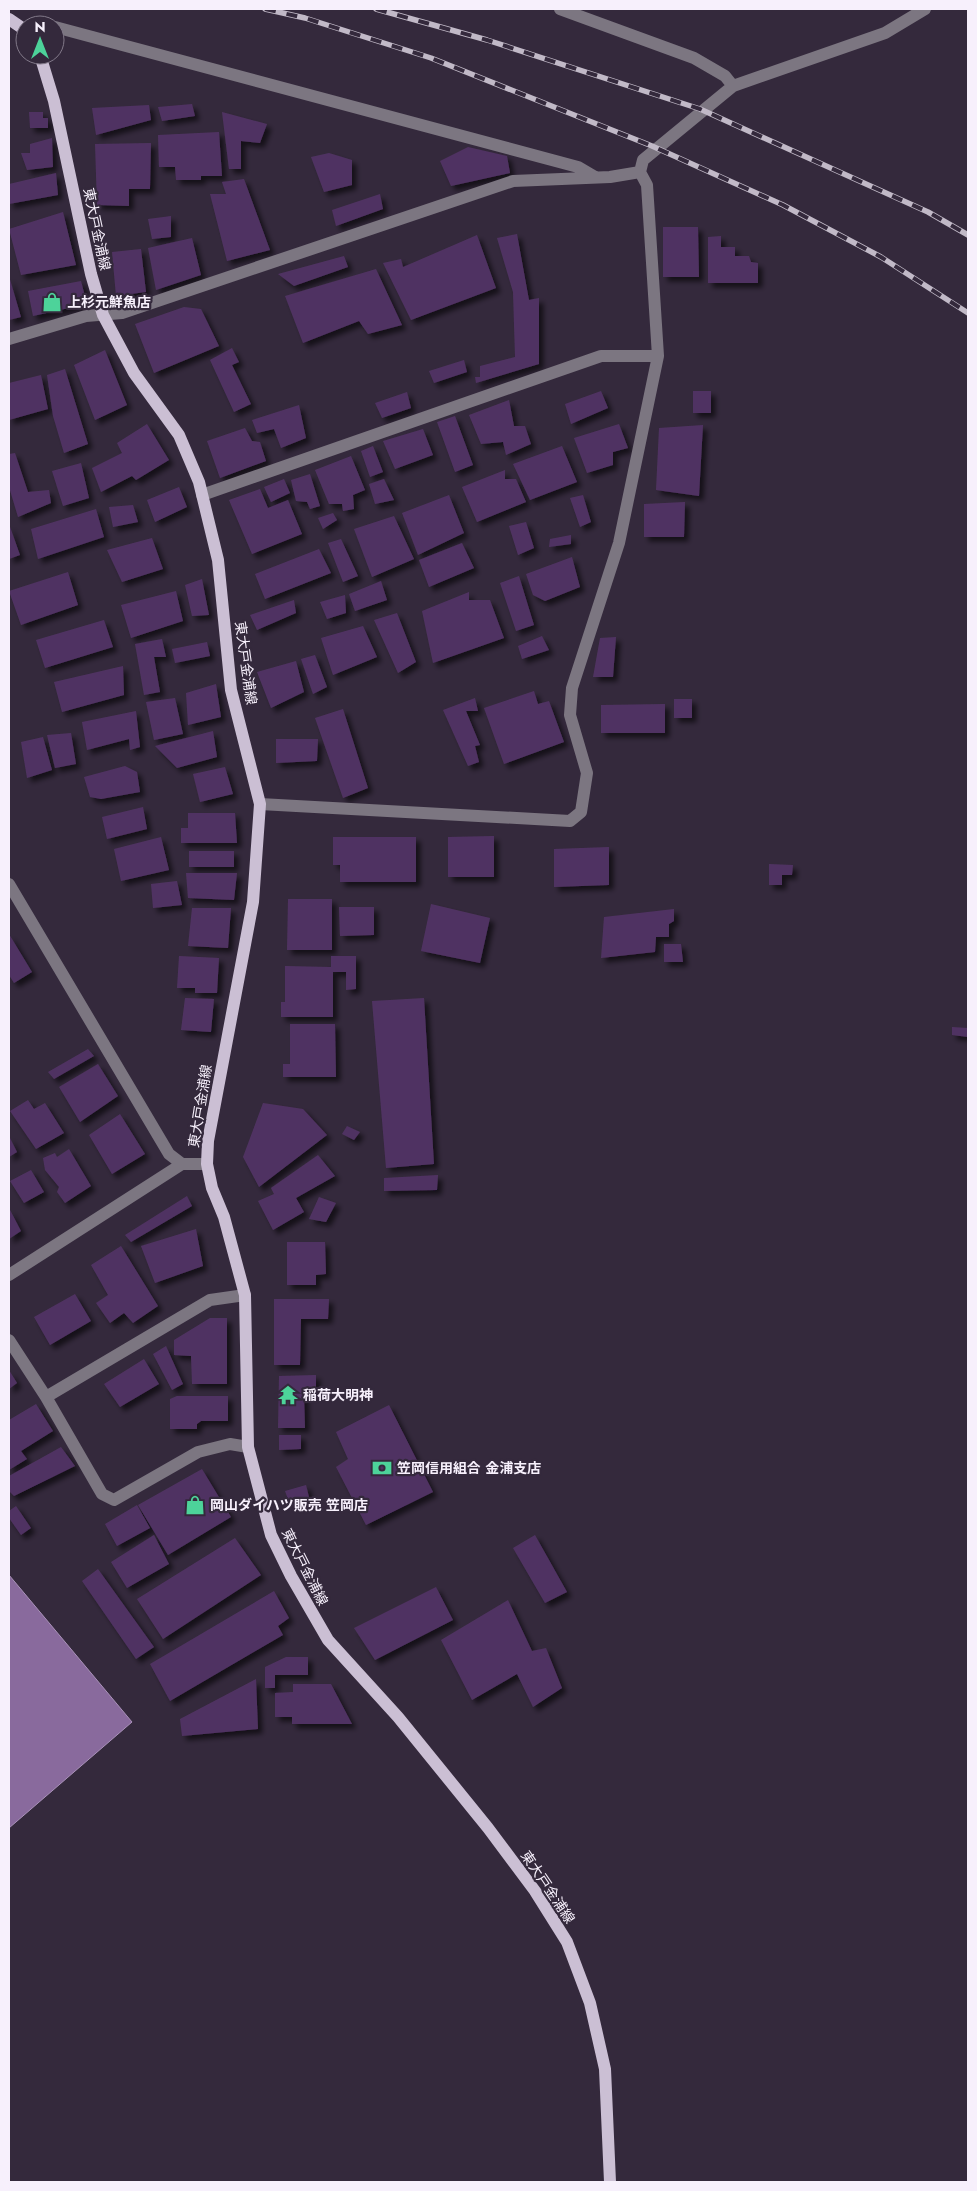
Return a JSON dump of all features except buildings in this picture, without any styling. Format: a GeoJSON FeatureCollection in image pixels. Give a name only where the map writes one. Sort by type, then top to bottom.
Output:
{"type":"FeatureCollection","features":[{"type":"Feature","properties":{"kind":"main road","name":"東大戸金浦線"},"geometry":{"type":"LineString","coordinates":[[43,65],[54,101],[91,274],[103,314],[134,373],[179,435],[202,495],[218,560],[232,690],[260,804],[253,902],[208,1141],[207,1164],[212,1188],[224,1217],[246,1295],[248,1447],[271,1535],[291,1576],[328,1640],[398,1717],[488,1828],[535,1891],[567,1942],[590,2002],[605,2069],[610,2182]]}},
{"type":"Feature","properties":{"kind":"street"},"geometry":{"type":"LineString","coordinates":[[560,9],[694,58],[725,76],[733,86]]}},
{"type":"Feature","properties":{"kind":"street"},"geometry":{"type":"LineString","coordinates":[[260,804],[570,821],[581,812],[587,773],[570,715],[572,688],[619,543],[658,356],[647,185],[640,172],[644,160],[733,86],[885,33],[925,9]]}},
{"type":"Feature","properties":{"kind":"street"},"geometry":{"type":"LineString","coordinates":[[65,30],[578,167],[595,177]]}},
{"type":"Feature","properties":{"kind":"street"},"geometry":{"type":"LineString","coordinates":[[9,339],[86,316],[122,313],[512,181],[595,177],[640,172]]}},
{"type":"Feature","properties":{"kind":"street"},"geometry":{"type":"LineString","coordinates":[[202,495],[601,356],[658,356]]}},
{"type":"Feature","properties":{"kind":"street"},"geometry":{"type":"LineString","coordinates":[[9,884],[169,1154],[182,1164]]}},
{"type":"Feature","properties":{"kind":"street"},"geometry":{"type":"LineString","coordinates":[[9,1275],[182,1164],[207,1164]]}},
{"type":"Feature","properties":{"kind":"street"},"geometry":{"type":"LineString","coordinates":[[46,1398],[210,1300],[246,1295]]}},
{"type":"Feature","properties":{"kind":"street"},"geometry":{"type":"LineString","coordinates":[[9,1340],[46,1398],[102,1494],[114,1500],[198,1452],[230,1444],[248,1447]]}},
{"type":"Feature","properties":{"kind":"shaded area"},"geometry":{"type":"Polygon","coordinates":[[[9,1575],[132,1722],[9,1828],[9,1575]]]}},
{"type":"Feature","properties":{"kind":"railway"},"geometry":{"type":"LineString","coordinates":[[265,9],[305,18],[431,58],[652,146],[783,205],[881,257],[968,313]]}},
{"type":"Feature","properties":{"kind":"railway"},"geometry":{"type":"LineString","coordinates":[[376,9],[487,40],[700,109],[928,212],[968,235]]}},
{"type":"Feature","properties":{"kind":"place","name":"上杉元鮮魚店"},"geometry":{"type":"Point","coordinates":[52,302]}},
{"type":"Feature","properties":{"kind":"place","name":"稲荷大明神"},"geometry":{"type":"Point","coordinates":[288,1395]}},
{"type":"Feature","properties":{"kind":"place","name":"笠岡信用組合 金浦支店"},"geometry":{"type":"Point","coordinates":[382,1468]}},
{"type":"Feature","properties":{"kind":"place","name":"岡山ダイハツ販売 笠岡店"},"geometry":{"type":"Point","coordinates":[195,1505]}}]}
